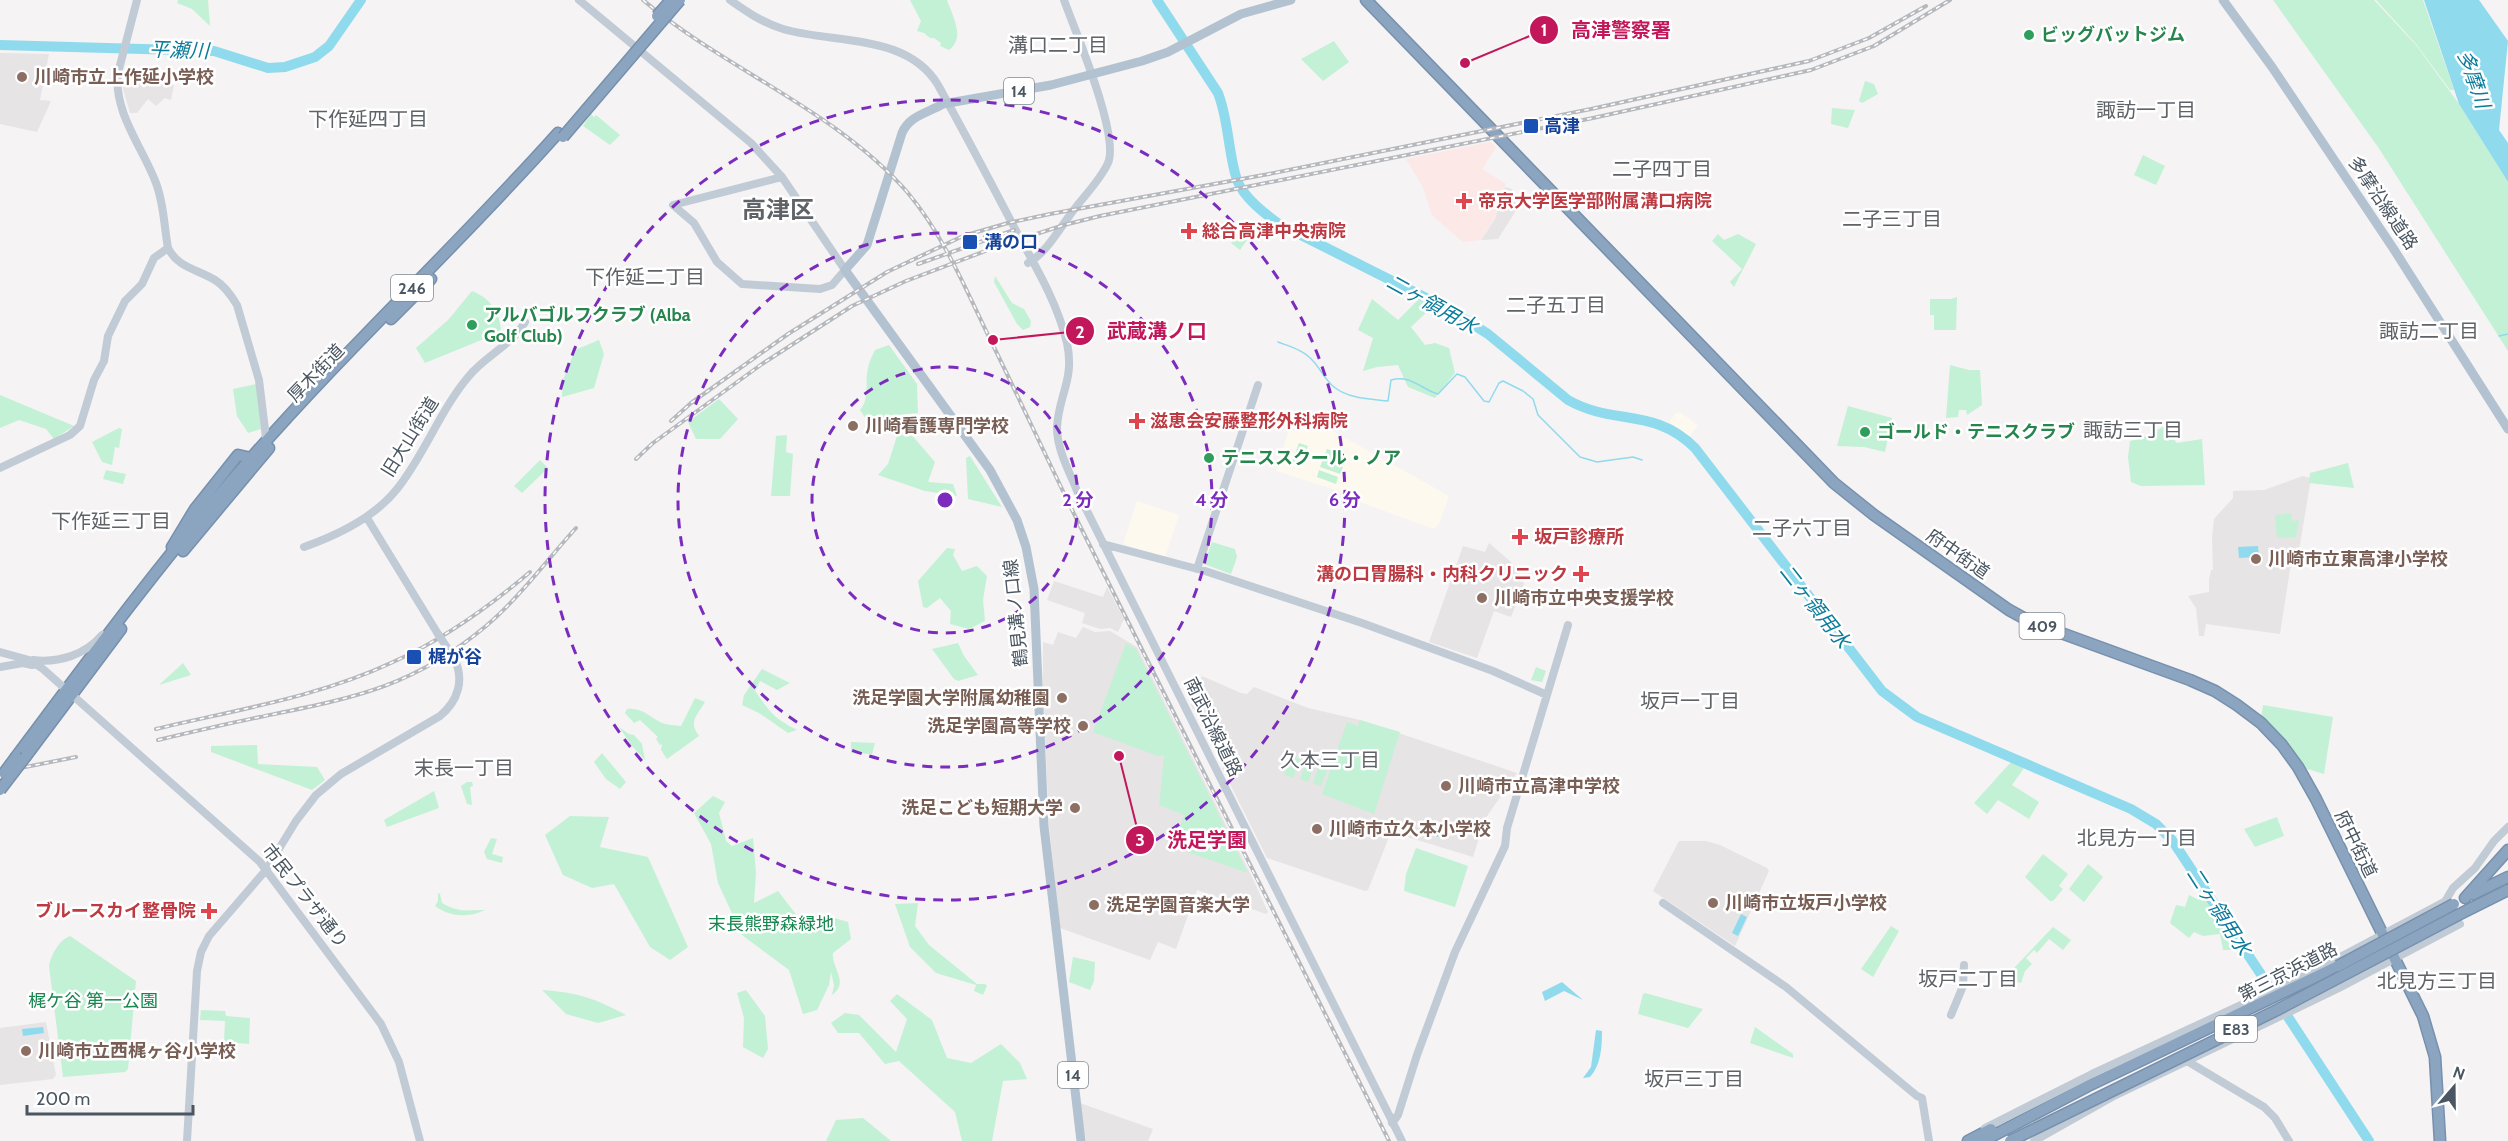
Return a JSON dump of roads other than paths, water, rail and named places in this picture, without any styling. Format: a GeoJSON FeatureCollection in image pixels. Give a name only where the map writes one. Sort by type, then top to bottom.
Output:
{"type":"FeatureCollection","features":[{"type":"Feature","properties":{"kind":"highway","name":"厚木街道"},"geometry":{"type":"LineString","coordinates":[[560,135],[670,0]]}},
{"type":"Feature","properties":{"kind":"highway","name":"厚木街道"},"geometry":{"type":"LineString","coordinates":[[68,692],[320,382],[560,135],[680,0]]}},
{"type":"Feature","properties":{"kind":"highway","name":"府中街道"},"geometry":{"type":"LineString","coordinates":[[1366,0],[1709,356],[1848,495],[2020,616],[2207,687],[2261,723],[2282,745],[2298,767],[2396,958],[2423,1016],[2433,1047],[2440,1141]]}},
{"type":"Feature","properties":{"kind":"highway","name":"厚木街道"},"geometry":{"type":"LineString","coordinates":[[0,790],[21,756],[119,621],[163,566],[175,539],[195,509],[238,454],[251,458],[267,445]]}},
{"type":"Feature","properties":{"kind":"highway","name":"厚木街道"},"geometry":{"type":"LineString","coordinates":[[0,778],[21,756]]}},
{"type":"Feature","properties":{"kind":"highway"},"geometry":{"type":"LineString","coordinates":[[2465,898],[2508,850]]}},
{"type":"Feature","properties":{"kind":"highway","name":"第三京浜道路"},"geometry":{"type":"LineString","coordinates":[[2009,1141],[2031,1136],[2277,1010],[2453,908],[2465,898],[2508,877]]}},
{"type":"Feature","properties":{"kind":"highway","name":"第三京浜道路"},"geometry":{"type":"LineString","coordinates":[[1983,1141],[2088,1086],[2270,1000],[2453,908],[2508,890]]}},
{"type":"Feature","properties":{"kind":"highway"},"geometry":{"type":"LineString","coordinates":[[1968,1141],[2039,1105],[2088,1086]]}},
{"type":"Feature","properties":{"kind":"highway"},"geometry":{"type":"LineString","coordinates":[[2015,1141],[2031,1136]]}},
{"type":"Feature","properties":{"kind":"main road","name":"14"},"geometry":{"type":"LineString","coordinates":[[845,270],[867,245],[906,124],[914,117],[946,103],[1017,92],[1091,75],[1158,56],[1241,14],[1292,0]]}},
{"type":"Feature","properties":{"kind":"main road","name":"多摩沿線道路"},"geometry":{"type":"LineString","coordinates":[[2223,0],[2272,67],[2387,239],[2508,429]]}},
{"type":"Feature","properties":{"kind":"main road","name":"鶴見溝ノ口線"},"geometry":{"type":"LineString","coordinates":[[845,270],[990,470],[1017,520],[1026,547],[1034,589],[1045,836],[1081,1141]]}},
{"type":"Feature","properties":{"kind":"street"},"geometry":{"type":"LineString","coordinates":[[137,0],[117,78],[120,100],[126,120],[160,194],[168,248],[184,267],[224,286],[237,305],[259,380],[267,445]]}},
{"type":"Feature","properties":{"kind":"street"},"geometry":{"type":"LineString","coordinates":[[579,0],[751,143],[782,177],[845,270],[832,285],[820,289],[742,284],[717,262],[694,223],[673,204],[782,177]]}},
{"type":"Feature","properties":{"kind":"street","name":"南武沿線道路"},"geometry":{"type":"LineString","coordinates":[[730,0],[757,18],[783,28],[885,47],[905,54],[932,76],[1030,262],[1065,336],[1070,365],[1068,385],[1058,421],[1059,442],[1078,493],[1402,1141]]}},
{"type":"Feature","properties":{"kind":"street"},"geometry":{"type":"LineString","coordinates":[[1030,262],[1064,222],[1108,162],[1110,144],[1079,37],[1064,0]]}},
{"type":"Feature","properties":{"kind":"street"},"geometry":{"type":"LineString","coordinates":[[0,468],[70,435],[80,426],[93,380],[104,360],[108,336],[125,301],[142,284],[154,258],[168,248]]}},
{"type":"Feature","properties":{"kind":"street","name":"旧大山街道"},"geometry":{"type":"LineString","coordinates":[[304,548],[332,537],[367,518],[397,490],[470,374],[510,340],[525,322]]}},
{"type":"Feature","properties":{"kind":"street"},"geometry":{"type":"LineString","coordinates":[[1197,569],[1258,385]]}},
{"type":"Feature","properties":{"kind":"street"},"geometry":{"type":"LineString","coordinates":[[187,1141],[197,971],[201,952],[209,936],[266,870],[308,804],[327,784],[440,716],[452,704],[459,683],[454,658],[367,518]]}},
{"type":"Feature","properties":{"kind":"street"},"geometry":{"type":"LineString","coordinates":[[1103,544],[1197,569],[1362,623],[1493,671],[1547,695]]}},
{"type":"Feature","properties":{"kind":"street","name":"市民プラザ通り"},"geometry":{"type":"LineString","coordinates":[[0,652],[29,660],[61,659],[78,654],[92,646],[119,621]]}},
{"type":"Feature","properties":{"kind":"street"},"geometry":{"type":"LineString","coordinates":[[1392,1123],[1398,1115],[1417,1055],[1455,952],[1505,846],[1507,828],[1568,625]]}},
{"type":"Feature","properties":{"kind":"street","name":"市民プラザ通り"},"geometry":{"type":"LineString","coordinates":[[29,660],[43,669],[241,843],[266,870],[381,1024],[399,1062],[420,1141]]}},
{"type":"Feature","properties":{"kind":"street"},"geometry":{"type":"LineString","coordinates":[[0,667],[23,663],[43,669]]}},
{"type":"Feature","properties":{"kind":"street"},"geometry":{"type":"LineString","coordinates":[[2031,1136],[2396,958],[2453,908],[2453,888],[2475,868],[2494,841],[2508,827]]}},
{"type":"Feature","properties":{"kind":"street"},"geometry":{"type":"LineString","coordinates":[[1663,903],[1786,987],[1922,1098],[1929,1141]]}},
{"type":"Feature","properties":{"kind":"street"},"geometry":{"type":"LineString","coordinates":[[1960,1141],[2085,1078],[2284,985],[2444,919],[2453,908]]}},
{"type":"Feature","properties":{"kind":"street"},"geometry":{"type":"LineString","coordinates":[[1990,1141],[2453,908]]}},
{"type":"Feature","properties":{"kind":"street"},"geometry":{"type":"LineString","coordinates":[[2009,1141],[2387,941]]}},
{"type":"Feature","properties":{"kind":"street"},"geometry":{"type":"LineString","coordinates":[[1951,1015],[1963,986],[1964,965]]}},
{"type":"Feature","properties":{"kind":"street"},"geometry":{"type":"LineString","coordinates":[[2187,1061],[2264,1107],[2275,1118],[2289,1141]]}},
{"type":"Feature","properties":{"kind":"water","name":"多摩川"},"geometry":{"type":"Polygon","coordinates":[[[2424,0],[2479,0],[2508,41],[2499,130],[2508,143],[2508,182],[2459,104],[2424,0]]]}},
{"type":"Feature","properties":{"kind":"water"},"geometry":{"type":"Polygon","coordinates":[[[2258,546],[2259,557],[2239,558],[2238,547],[2258,546]]]}},
{"type":"Feature","properties":{"kind":"water"},"geometry":{"type":"Polygon","coordinates":[[[1423,820],[1442,827],[1438,837],[1419,830],[1423,820]]]}},
{"type":"Feature","properties":{"kind":"water"},"geometry":{"type":"Polygon","coordinates":[[[1741,914],[1747,917],[1738,936],[1732,933],[1741,914]]]}},
{"type":"Feature","properties":{"kind":"water"},"geometry":{"type":"Polygon","coordinates":[[[1562,982],[1583,1000],[1564,991],[1545,1001],[1542,992],[1562,982]]]}},
{"type":"Feature","properties":{"kind":"water"},"geometry":{"type":"Polygon","coordinates":[[[43,1027],[44,1033],[23,1036],[22,1029],[43,1027]]]}},
{"type":"Feature","properties":{"kind":"water"},"geometry":{"type":"Polygon","coordinates":[[[1596,1030],[1602,1031],[1599,1061],[1590,1077],[1583,1078],[1591,1067],[1596,1030]]]}},
{"type":"Feature","properties":{"kind":"waterway","name":"平瀬川"},"geometry":{"type":"LineString","coordinates":[[0,45],[214,51],[268,68],[285,67],[315,57],[329,46],[361,0]]}},
{"type":"Feature","properties":{"kind":"waterway","name":"二ヶ領用水"},"geometry":{"type":"LineString","coordinates":[[1157,0],[1218,93],[1237,180],[1244,193],[1261,210],[1279,224],[1450,310],[1488,334],[1568,400],[1601,413],[1649,422],[1680,435],[1695,448],[1882,691],[1917,717],[2131,809],[2156,824],[2172,840],[2270,988]]}},
{"type":"Feature","properties":{"kind":"waterway"},"geometry":{"type":"LineString","coordinates":[[2499,336],[2508,334]]}},
{"type":"Feature","properties":{"kind":"waterway"},"geometry":{"type":"LineString","coordinates":[[1278,342],[1306,355],[1334,387],[1360,398],[1388,401],[1391,380],[1398,379],[1405,379],[1438,394],[1457,374],[1465,377],[1484,401],[1489,402],[1499,383],[1503,381],[1533,399],[1538,415],[1580,457],[1597,462],[1633,457],[1642,460]]}},
{"type":"Feature","properties":{"kind":"waterway","name":"二ヶ領用水"},"geometry":{"type":"LineString","coordinates":[[2288,1017],[2369,1141]]}},
{"type":"Feature","properties":{"kind":"railway"},"geometry":{"type":"LineString","coordinates":[[643,0],[709,48],[848,138],[908,193],[933,227],[963,283],[1194,755],[1389,1141]]}},
{"type":"Feature","properties":{"kind":"railway"},"geometry":{"type":"LineString","coordinates":[[636,459],[653,443],[762,364],[852,306],[906,281],[996,247],[1100,216],[1593,118],[1811,70],[1874,46],[1950,0]]}},
{"type":"Feature","properties":{"kind":"railway"},"geometry":{"type":"LineString","coordinates":[[671,421],[691,403],[788,334],[887,272],[963,236],[1050,214],[1269,174],[1591,109],[1809,61],[1869,38],[1926,6]]}},
{"type":"Feature","properties":{"kind":"railway"},"geometry":{"type":"LineString","coordinates":[[918,264],[1014,230]]}},
{"type":"Feature","properties":{"kind":"railway"},"geometry":{"type":"LineString","coordinates":[[158,740],[352,696],[380,688],[432,664],[459,647],[498,615],[522,591],[576,528]]}},
{"type":"Feature","properties":{"kind":"railway"},"geometry":{"type":"LineString","coordinates":[[156,729],[276,702],[365,674],[411,653],[446,633],[481,610],[530,572]]}},
{"type":"Feature","properties":{"kind":"railway"},"geometry":{"type":"LineString","coordinates":[[0,772],[76,757]]}},
{"type":"Feature","properties":{"kind":"place","name":"ビッグバットジム"},"geometry":{"type":"Point","coordinates":[2029,35]}},
{"type":"Feature","properties":{"kind":"place","name":"高津警察署"},"geometry":{"type":"Point","coordinates":[1465,63]}},
{"type":"Feature","properties":{"kind":"place","name":"川崎市立上作延小学校"},"geometry":{"type":"Point","coordinates":[22,77]}},
{"type":"Feature","properties":{"kind":"place","name":"高津"},"geometry":{"type":"Point","coordinates":[1531,126]}},
{"type":"Feature","properties":{"kind":"place","name":"帝京大学医学部附属溝口病院"},"geometry":{"type":"Point","coordinates":[1464,201]}},
{"type":"Feature","properties":{"kind":"place","name":"総合高津中央病院"},"geometry":{"type":"Point","coordinates":[1189,231]}},
{"type":"Feature","properties":{"kind":"place","name":"溝の口"},"geometry":{"type":"Point","coordinates":[970,242]}},
{"type":"Feature","properties":{"kind":"place","name":"アルバゴルフクラブ (Alba Golf Club)"},"geometry":{"type":"Point","coordinates":[472,325]}},
{"type":"Feature","properties":{"kind":"place","name":"武蔵溝ノ口"},"geometry":{"type":"Point","coordinates":[993,340]}},
{"type":"Feature","properties":{"kind":"place","name":"滋恵会安藤整形外科病院"},"geometry":{"type":"Point","coordinates":[1137,421]}},
{"type":"Feature","properties":{"kind":"place","name":"川崎看護専門学校"},"geometry":{"type":"Point","coordinates":[853,426]}},
{"type":"Feature","properties":{"kind":"place","name":"ゴールド・テニスクラブ"},"geometry":{"type":"Point","coordinates":[1865,432]}},
{"type":"Feature","properties":{"kind":"place","name":"テニススクール・ノア"},"geometry":{"type":"Point","coordinates":[1209,458]}},
{"type":"Feature","properties":{"kind":"place","name":"坂戸診療所"},"geometry":{"type":"Point","coordinates":[1520,537]}},
{"type":"Feature","properties":{"kind":"place","name":"川崎市立東高津小学校"},"geometry":{"type":"Point","coordinates":[2256,559]}},
{"type":"Feature","properties":{"kind":"place","name":"溝の口胃腸科・内科クリニック"},"geometry":{"type":"Point","coordinates":[1581,574]}},
{"type":"Feature","properties":{"kind":"place","name":"川崎市立中央支援学校"},"geometry":{"type":"Point","coordinates":[1482,598]}},
{"type":"Feature","properties":{"kind":"place","name":"梶が谷"},"geometry":{"type":"Point","coordinates":[414,657]}},
{"type":"Feature","properties":{"kind":"place","name":"洗足学園大学附属幼稚園"},"geometry":{"type":"Point","coordinates":[1062,698]}},
{"type":"Feature","properties":{"kind":"place","name":"洗足学園高等学校"},"geometry":{"type":"Point","coordinates":[1083,726]}},
{"type":"Feature","properties":{"kind":"place","name":"洗足学園"},"geometry":{"type":"Point","coordinates":[1119,756]}},
{"type":"Feature","properties":{"kind":"place","name":"川崎市立高津中学校"},"geometry":{"type":"Point","coordinates":[1446,786]}},
{"type":"Feature","properties":{"kind":"place","name":"洗足こども短期大学"},"geometry":{"type":"Point","coordinates":[1075,808]}},
{"type":"Feature","properties":{"kind":"place","name":"川崎市立久本小学校"},"geometry":{"type":"Point","coordinates":[1317,829]}},
{"type":"Feature","properties":{"kind":"place","name":"川崎市立坂戸小学校"},"geometry":{"type":"Point","coordinates":[1713,903]}},
{"type":"Feature","properties":{"kind":"place","name":"洗足学園音楽大学"},"geometry":{"type":"Point","coordinates":[1094,905]}},
{"type":"Feature","properties":{"kind":"place","name":"ブルースカイ整骨院"},"geometry":{"type":"Point","coordinates":[209,911]}},
{"type":"Feature","properties":{"kind":"place","name":"川崎市立西梶ヶ谷小学校"},"geometry":{"type":"Point","coordinates":[26,1051]}},
{"type":"Feature","properties":{"kind":"district","name":"溝口二丁目"},"geometry":{"type":"Point","coordinates":[1058,45]}},
{"type":"Feature","properties":{"kind":"district","name":"諏訪一丁目"},"geometry":{"type":"Point","coordinates":[2146,110]}},
{"type":"Feature","properties":{"kind":"district","name":"下作延四丁目"},"geometry":{"type":"Point","coordinates":[368,119]}},
{"type":"Feature","properties":{"kind":"district","name":"二子四丁目"},"geometry":{"type":"Point","coordinates":[1662,169]}},
{"type":"Feature","properties":{"kind":"district","name":"高津区"},"geometry":{"type":"Point","coordinates":[778,210]}},
{"type":"Feature","properties":{"kind":"district","name":"二子三丁目"},"geometry":{"type":"Point","coordinates":[1892,219]}},
{"type":"Feature","properties":{"kind":"district","name":"下作延二丁目"},"geometry":{"type":"Point","coordinates":[645,277]}},
{"type":"Feature","properties":{"kind":"district","name":"二子五丁目"},"geometry":{"type":"Point","coordinates":[1556,305]}},
{"type":"Feature","properties":{"kind":"district","name":"諏訪二丁目"},"geometry":{"type":"Point","coordinates":[2429,331]}},
{"type":"Feature","properties":{"kind":"district","name":"諏訪三丁目"},"geometry":{"type":"Point","coordinates":[2133,430]}},
{"type":"Feature","properties":{"kind":"district","name":"下作延三丁目"},"geometry":{"type":"Point","coordinates":[111,521]}},
{"type":"Feature","properties":{"kind":"district","name":"二子六丁目"},"geometry":{"type":"Point","coordinates":[1802,528]}},
{"type":"Feature","properties":{"kind":"district","name":"坂戸一丁目"},"geometry":{"type":"Point","coordinates":[1690,701]}},
{"type":"Feature","properties":{"kind":"district","name":"久本三丁目"},"geometry":{"type":"Point","coordinates":[1330,760]}},
{"type":"Feature","properties":{"kind":"district","name":"末長一丁目"},"geometry":{"type":"Point","coordinates":[464,768]}},
{"type":"Feature","properties":{"kind":"district","name":"北見方一丁目"},"geometry":{"type":"Point","coordinates":[2137,838]}},
{"type":"Feature","properties":{"kind":"district","name":"坂戸二丁目"},"geometry":{"type":"Point","coordinates":[1968,979]}},
{"type":"Feature","properties":{"kind":"district","name":"北見方三丁目"},"geometry":{"type":"Point","coordinates":[2437,981]}},
{"type":"Feature","properties":{"kind":"district","name":"坂戸三丁目"},"geometry":{"type":"Point","coordinates":[1694,1079]}},
{"type":"Feature","properties":{"kind":"park label","name":"末長熊野森緑地"},"geometry":{"type":"Point","coordinates":[771,924]}},
{"type":"Feature","properties":{"kind":"park label","name":"梶ケ谷 第一公園"},"geometry":{"type":"Point","coordinates":[93,1001]}}]}
